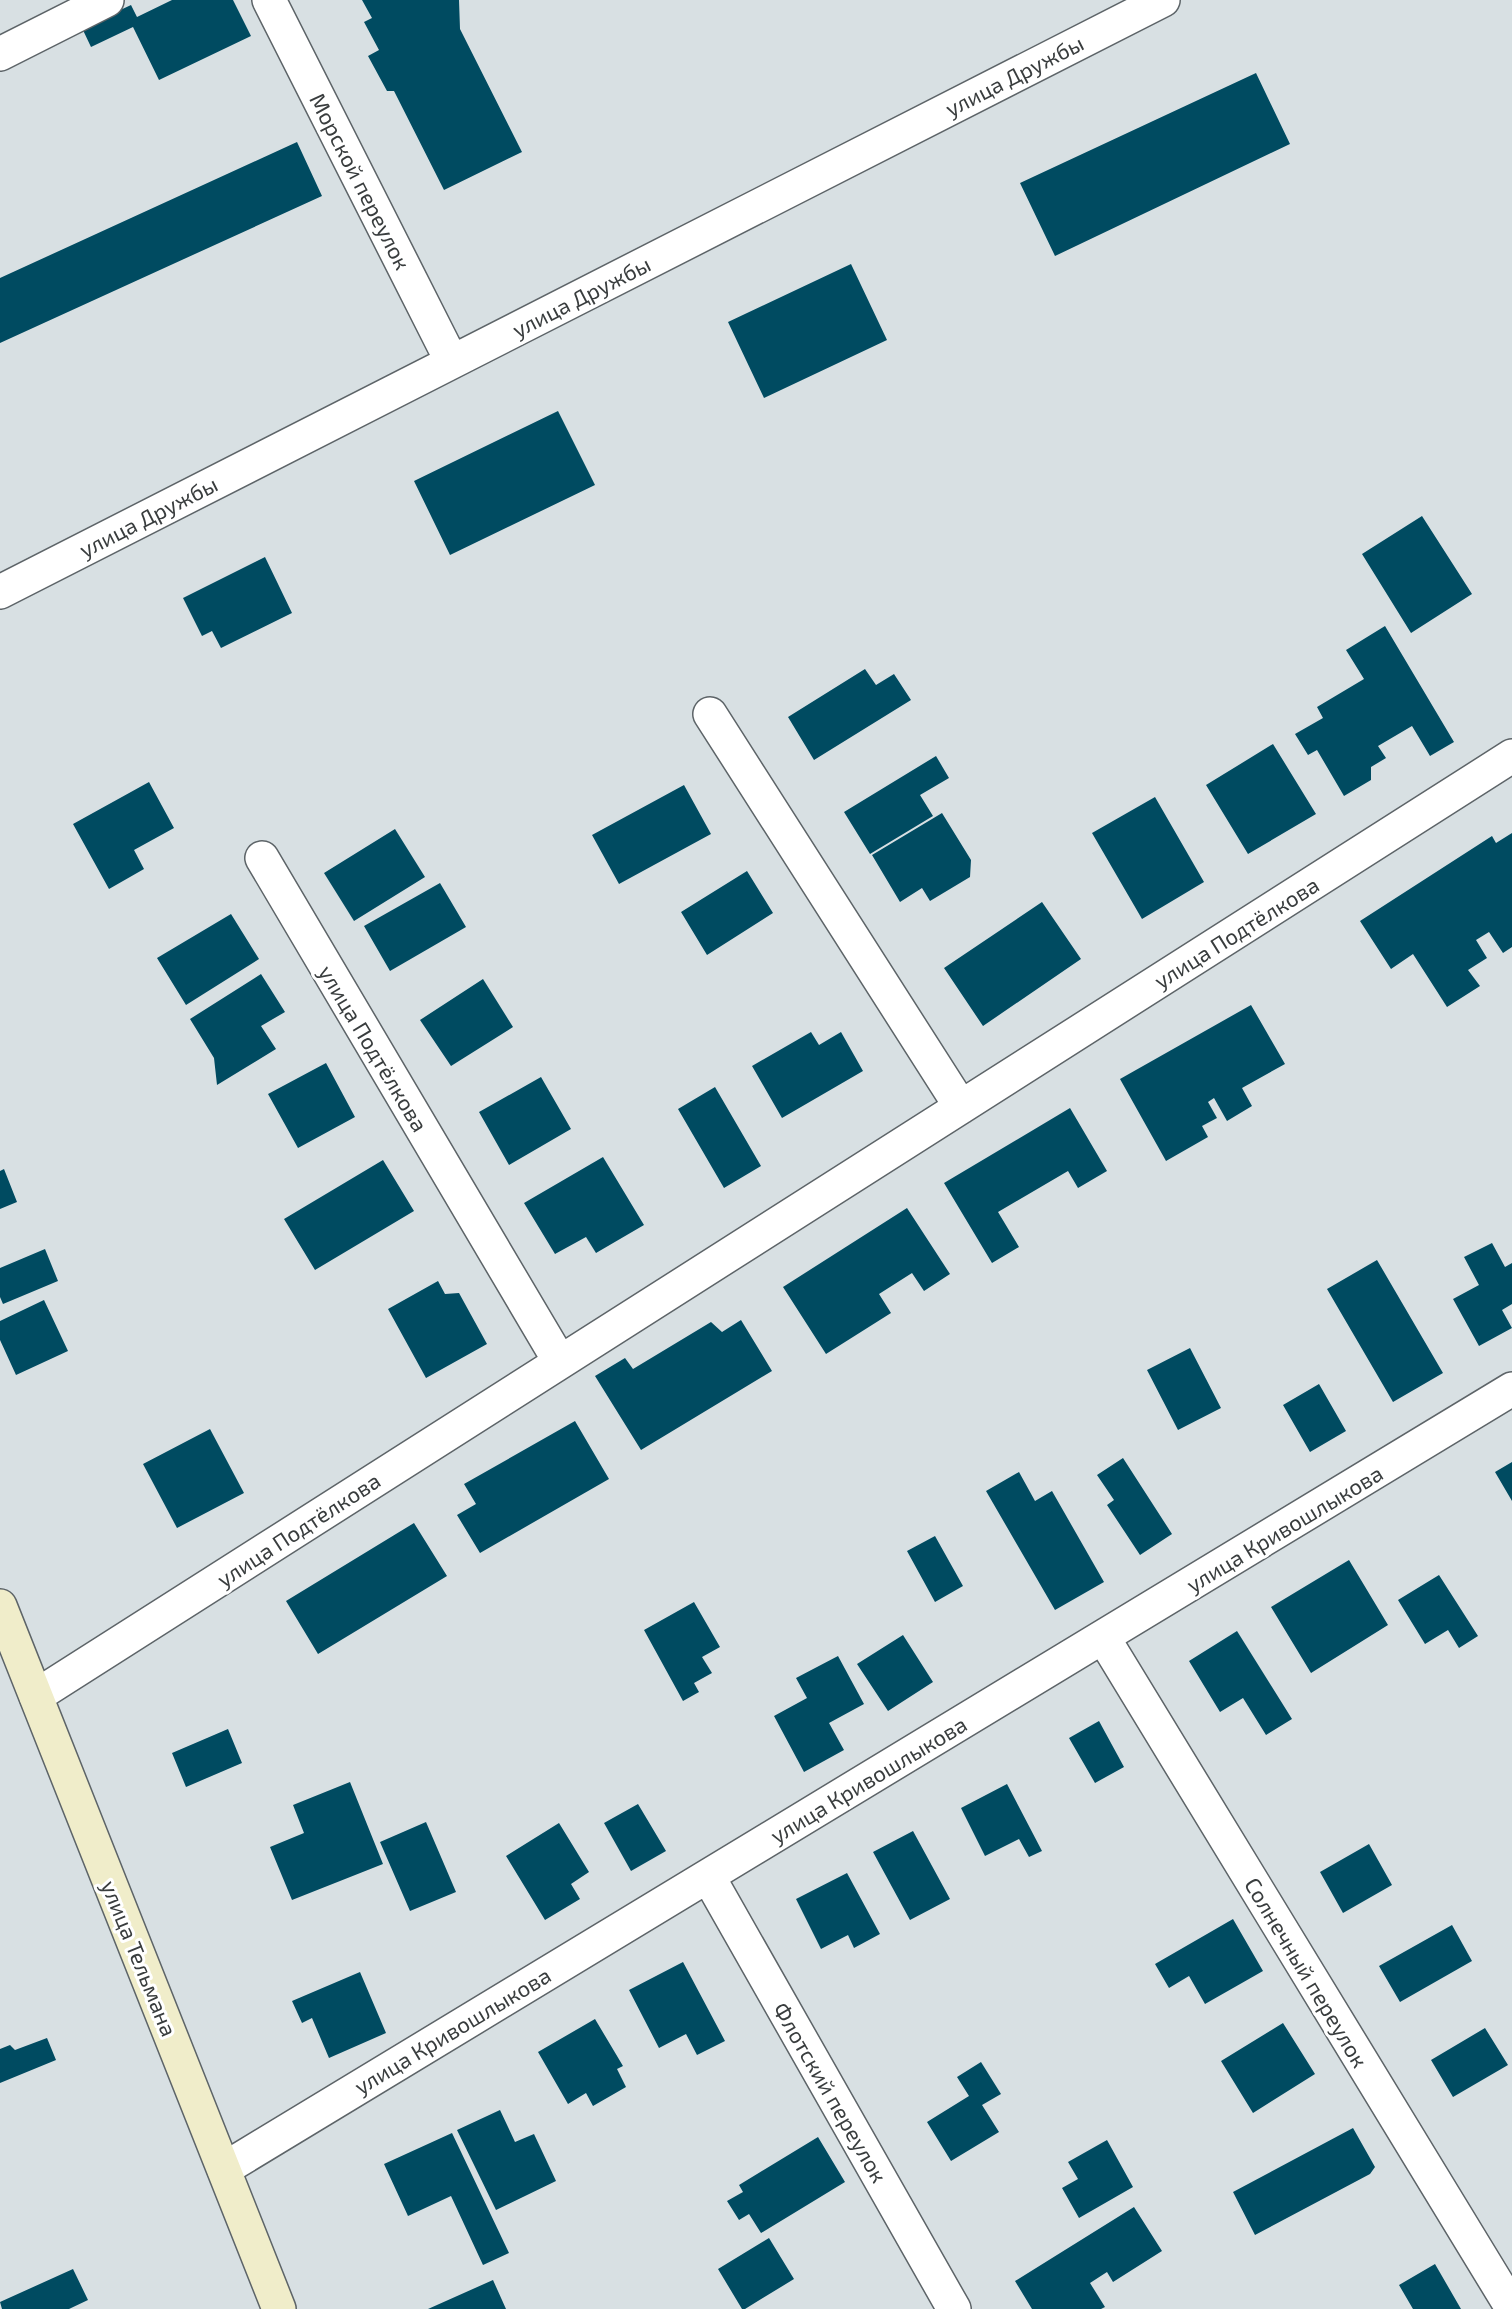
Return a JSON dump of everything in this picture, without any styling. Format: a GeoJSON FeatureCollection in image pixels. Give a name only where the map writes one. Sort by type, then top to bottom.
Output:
{"type":"FeatureCollection","features":[{"type":"Feature","properties":{"kind":"main road","name":"улица Тельмана"},"geometry":{"type":"LineString","coordinates":[[0,1606],[279,2309]]}},
{"type":"Feature","properties":{"kind":"street"},"geometry":{"type":"LineString","coordinates":[[0,54],[107,0]]}},
{"type":"Feature","properties":{"kind":"street","name":"Морской переулок"},"geometry":{"type":"LineString","coordinates":[[269,0],[452,362]]}},
{"type":"Feature","properties":{"kind":"street","name":"улица Дружбы"},"geometry":{"type":"LineString","coordinates":[[0,592],[1163,0]]}},
{"type":"Feature","properties":{"kind":"street"},"geometry":{"type":"LineString","coordinates":[[710,714],[960,1107]]}},
{"type":"Feature","properties":{"kind":"street","name":"улица Подтёлкова"},"geometry":{"type":"LineString","coordinates":[[36,1696],[1512,756]]}},
{"type":"Feature","properties":{"kind":"street","name":"улица Подтёлкова"},"geometry":{"type":"LineString","coordinates":[[262,858],[560,1362]]}},
{"type":"Feature","properties":{"kind":"street","name":"улица Кривошлыкова"},"geometry":{"type":"LineString","coordinates":[[224,2169],[1512,1389]]}},
{"type":"Feature","properties":{"kind":"street","name":"Солнечный переулок"},"geometry":{"type":"LineString","coordinates":[[1103,1637],[1512,2308]]}},
{"type":"Feature","properties":{"kind":"street","name":"Флотский переулок"},"geometry":{"type":"LineString","coordinates":[[708,1876],[954,2309]]}},
{"type":"Feature","properties":{"kind":"building"},"geometry":{"type":"Polygon","coordinates":[[[172,0],[233,0],[251,36],[159,80],[133,27],[91,47],[82,28],[131,5],[137,17],[172,0]]]}},
{"type":"Feature","properties":{"kind":"building"},"geometry":{"type":"Polygon","coordinates":[[[362,0],[459,0],[460,29],[522,152],[444,190],[394,91],[387,91],[368,56],[379,50],[364,22],[372,18],[362,0]]]}},
{"type":"Feature","properties":{"kind":"building"},"geometry":{"type":"Polygon","coordinates":[[[1256,73],[1290,144],[1055,256],[1020,183],[1256,73]]]}},
{"type":"Feature","properties":{"kind":"building"},"geometry":{"type":"Polygon","coordinates":[[[297,142],[322,196],[0,343],[0,278],[297,142]]]}},
{"type":"Feature","properties":{"kind":"building"},"geometry":{"type":"Polygon","coordinates":[[[851,264],[887,340],[764,398],[728,322],[851,264]]]}},
{"type":"Feature","properties":{"kind":"building"},"geometry":{"type":"Polygon","coordinates":[[[558,411],[595,485],[450,555],[414,481],[558,411]]]}},
{"type":"Feature","properties":{"kind":"building"},"geometry":{"type":"Polygon","coordinates":[[[1422,516],[1472,594],[1411,633],[1362,554],[1422,516]]]}},
{"type":"Feature","properties":{"kind":"building"},"geometry":{"type":"Polygon","coordinates":[[[265,557],[292,613],[221,648],[212,631],[202,636],[183,598],[265,557]]]}},
{"type":"Feature","properties":{"kind":"building"},"geometry":{"type":"Polygon","coordinates":[[[1385,626],[1454,742],[1430,756],[1412,726],[1378,746],[1386,758],[1371,767],[1371,780],[1344,796],[1317,750],[1308,755],[1295,734],[1323,718],[1317,707],[1364,679],[1346,650],[1385,626]]]}},
{"type":"Feature","properties":{"kind":"building"},"geometry":{"type":"Polygon","coordinates":[[[865,669],[876,685],[894,674],[911,700],[814,760],[788,717],[865,669]]]}},
{"type":"Feature","properties":{"kind":"building"},"geometry":{"type":"Polygon","coordinates":[[[1273,744],[1316,814],[1248,854],[1206,785],[1273,744]]]}},
{"type":"Feature","properties":{"kind":"building"},"geometry":{"type":"Polygon","coordinates":[[[936,756],[949,778],[920,795],[933,816],[870,854],[844,812],[936,756]]]}},
{"type":"Feature","properties":{"kind":"building"},"geometry":{"type":"Polygon","coordinates":[[[149,782],[174,828],[134,850],[144,869],[109,889],[73,824],[149,782]]]}},
{"type":"Feature","properties":{"kind":"building"},"geometry":{"type":"Polygon","coordinates":[[[684,785],[711,834],[619,884],[592,835],[684,785]]]}},
{"type":"Feature","properties":{"kind":"building"},"geometry":{"type":"Polygon","coordinates":[[[1155,797],[1204,882],[1142,919],[1092,833],[1155,797]]]}},
{"type":"Feature","properties":{"kind":"building"},"geometry":{"type":"Polygon","coordinates":[[[942,813],[971,860],[970,877],[930,901],[922,888],[900,902],[872,855],[942,813]]]}},
{"type":"Feature","properties":{"kind":"building"},"geometry":{"type":"Polygon","coordinates":[[[395,829],[425,877],[354,921],[324,873],[395,829]]]}},
{"type":"Feature","properties":{"kind":"building"},"geometry":{"type":"Polygon","coordinates":[[[1512,833],[1512,947],[1503,953],[1489,932],[1476,940],[1487,958],[1468,970],[1480,986],[1447,1007],[1413,954],[1391,969],[1360,921],[1492,836],[1496,843],[1512,833]]]}},
{"type":"Feature","properties":{"kind":"building"},"geometry":{"type":"Polygon","coordinates":[[[747,871],[773,913],[707,955],[681,912],[747,871]]]}},
{"type":"Feature","properties":{"kind":"building"},"geometry":{"type":"Polygon","coordinates":[[[440,883],[466,927],[390,971],[364,926],[440,883]]]}},
{"type":"Feature","properties":{"kind":"building"},"geometry":{"type":"Polygon","coordinates":[[[1042,902],[1081,959],[983,1026],[944,968],[1042,902]]]}},
{"type":"Feature","properties":{"kind":"building"},"geometry":{"type":"Polygon","coordinates":[[[231,914],[259,959],[186,1005],[157,958],[231,914]]]}},
{"type":"Feature","properties":{"kind":"building"},"geometry":{"type":"Polygon","coordinates":[[[261,974],[285,1012],[261,1026],[276,1049],[217,1085],[214,1058],[190,1019],[261,974]]]}},
{"type":"Feature","properties":{"kind":"building"},"geometry":{"type":"Polygon","coordinates":[[[483,979],[513,1027],[451,1066],[420,1020],[483,979]]]}},
{"type":"Feature","properties":{"kind":"building"},"geometry":{"type":"Polygon","coordinates":[[[1251,1005],[1285,1064],[1242,1088],[1252,1106],[1227,1121],[1214,1098],[1208,1102],[1217,1118],[1202,1126],[1208,1137],[1166,1161],[1120,1079],[1251,1005]]]}},
{"type":"Feature","properties":{"kind":"building"},"geometry":{"type":"Polygon","coordinates":[[[811,1032],[819,1045],[841,1032],[863,1071],[782,1118],[752,1066],[811,1032]]]}},
{"type":"Feature","properties":{"kind":"building"},"geometry":{"type":"Polygon","coordinates":[[[326,1063],[355,1117],[298,1148],[268,1094],[326,1063]]]}},
{"type":"Feature","properties":{"kind":"building"},"geometry":{"type":"Polygon","coordinates":[[[541,1077],[571,1129],[509,1165],[479,1112],[541,1077]]]}},
{"type":"Feature","properties":{"kind":"building"},"geometry":{"type":"Polygon","coordinates":[[[715,1087],[761,1166],[724,1188],[678,1109],[715,1087]]]}},
{"type":"Feature","properties":{"kind":"building"},"geometry":{"type":"Polygon","coordinates":[[[1070,1108],[1107,1171],[1078,1188],[1068,1171],[998,1212],[1019,1247],[992,1263],[944,1183],[1070,1108]]]}},
{"type":"Feature","properties":{"kind":"building"},"geometry":{"type":"Polygon","coordinates":[[[603,1157],[644,1225],[596,1253],[586,1237],[555,1254],[524,1203],[603,1157]]]}},
{"type":"Feature","properties":{"kind":"building"},"geometry":{"type":"Polygon","coordinates":[[[383,1160],[414,1211],[315,1270],[284,1219],[383,1160]]]}},
{"type":"Feature","properties":{"kind":"building"},"geometry":{"type":"Polygon","coordinates":[[[4,1169],[17,1202],[0,1209],[0,1171],[4,1169]]]}},
{"type":"Feature","properties":{"kind":"building"},"geometry":{"type":"Polygon","coordinates":[[[907,1208],[950,1274],[924,1291],[912,1273],[879,1294],[891,1313],[826,1354],[783,1287],[907,1208]]]}},
{"type":"Feature","properties":{"kind":"building"},"geometry":{"type":"Polygon","coordinates":[[[1492,1243],[1505,1267],[1512,1263],[1512,1304],[1502,1310],[1512,1328],[1479,1346],[1453,1299],[1479,1285],[1464,1257],[1492,1243]]]}},
{"type":"Feature","properties":{"kind":"building"},"geometry":{"type":"Polygon","coordinates":[[[45,1249],[58,1281],[3,1304],[0,1297],[0,1268],[45,1249]]]}},
{"type":"Feature","properties":{"kind":"building"},"geometry":{"type":"Polygon","coordinates":[[[1377,1260],[1443,1373],[1393,1402],[1327,1289],[1377,1260]]]}},
{"type":"Feature","properties":{"kind":"building"},"geometry":{"type":"Polygon","coordinates":[[[438,1281],[445,1294],[459,1293],[487,1344],[426,1378],[388,1309],[438,1281]]]}},
{"type":"Feature","properties":{"kind":"building"},"geometry":{"type":"Polygon","coordinates":[[[44,1300],[68,1351],[16,1375],[0,1340],[0,1321],[44,1300]]]}},
{"type":"Feature","properties":{"kind":"building"},"geometry":{"type":"Polygon","coordinates":[[[741,1320],[772,1371],[641,1450],[595,1376],[625,1358],[633,1369],[711,1322],[722,1332],[741,1320]]]}},
{"type":"Feature","properties":{"kind":"building"},"geometry":{"type":"Polygon","coordinates":[[[1190,1348],[1221,1408],[1178,1430],[1147,1370],[1190,1348]]]}},
{"type":"Feature","properties":{"kind":"building"},"geometry":{"type":"Polygon","coordinates":[[[1319,1384],[1346,1431],[1310,1452],[1283,1405],[1319,1384]]]}},
{"type":"Feature","properties":{"kind":"building"},"geometry":{"type":"Polygon","coordinates":[[[575,1421],[609,1479],[480,1553],[457,1515],[476,1504],[464,1484],[575,1421]]]}},
{"type":"Feature","properties":{"kind":"building"},"geometry":{"type":"Polygon","coordinates":[[[210,1429],[244,1493],[177,1528],[143,1464],[210,1429]]]}},
{"type":"Feature","properties":{"kind":"building"},"geometry":{"type":"Polygon","coordinates":[[[1123,1458],[1172,1534],[1140,1555],[1107,1505],[1114,1500],[1097,1475],[1123,1458]]]}},
{"type":"Feature","properties":{"kind":"building"},"geometry":{"type":"Polygon","coordinates":[[[1512,1462],[1512,1501],[1495,1472],[1512,1462]]]}},
{"type":"Feature","properties":{"kind":"building"},"geometry":{"type":"Polygon","coordinates":[[[1019,1472],[1035,1501],[1052,1491],[1104,1582],[1055,1610],[986,1491],[1019,1472]]]}},
{"type":"Feature","properties":{"kind":"building"},"geometry":{"type":"Polygon","coordinates":[[[414,1523],[447,1576],[318,1654],[286,1601],[414,1523]]]}},
{"type":"Feature","properties":{"kind":"building"},"geometry":{"type":"Polygon","coordinates":[[[935,1536],[963,1586],[935,1602],[907,1551],[935,1536]]]}},
{"type":"Feature","properties":{"kind":"building"},"geometry":{"type":"Polygon","coordinates":[[[1349,1560],[1388,1625],[1311,1673],[1271,1607],[1349,1560]]]}},
{"type":"Feature","properties":{"kind":"building"},"geometry":{"type":"Polygon","coordinates":[[[1439,1575],[1478,1636],[1459,1648],[1448,1630],[1425,1644],[1398,1600],[1439,1575]]]}},
{"type":"Feature","properties":{"kind":"building"},"geometry":{"type":"Polygon","coordinates":[[[694,1602],[720,1647],[702,1657],[712,1673],[694,1683],[699,1692],[683,1701],[644,1630],[694,1602]]]}},
{"type":"Feature","properties":{"kind":"building"},"geometry":{"type":"Polygon","coordinates":[[[1237,1631],[1292,1719],[1266,1735],[1243,1698],[1220,1712],[1189,1661],[1237,1631]]]}},
{"type":"Feature","properties":{"kind":"building"},"geometry":{"type":"Polygon","coordinates":[[[903,1635],[933,1682],[888,1711],[857,1664],[903,1635]]]}},
{"type":"Feature","properties":{"kind":"building"},"geometry":{"type":"Polygon","coordinates":[[[838,1656],[864,1704],[829,1723],[844,1750],[804,1772],[774,1716],[807,1698],[796,1678],[838,1656]]]}},
{"type":"Feature","properties":{"kind":"building"},"geometry":{"type":"Polygon","coordinates":[[[1099,1721],[1124,1767],[1095,1783],[1069,1738],[1099,1721]]]}},
{"type":"Feature","properties":{"kind":"building"},"geometry":{"type":"Polygon","coordinates":[[[228,1729],[242,1763],[186,1787],[172,1753],[228,1729]]]}},
{"type":"Feature","properties":{"kind":"building"},"geometry":{"type":"Polygon","coordinates":[[[350,1782],[383,1864],[292,1900],[270,1847],[304,1833],[293,1805],[350,1782]]]}},
{"type":"Feature","properties":{"kind":"building"},"geometry":{"type":"Polygon","coordinates":[[[1007,1784],[1042,1851],[1029,1857],[1019,1839],[985,1856],[961,1808],[1007,1784]]]}},
{"type":"Feature","properties":{"kind":"building"},"geometry":{"type":"Polygon","coordinates":[[[638,1804],[666,1851],[631,1871],[604,1823],[638,1804]]]}},
{"type":"Feature","properties":{"kind":"building"},"geometry":{"type":"Polygon","coordinates":[[[426,1822],[456,1892],[410,1911],[380,1842],[426,1822]]]}},
{"type":"Feature","properties":{"kind":"building"},"geometry":{"type":"Polygon","coordinates":[[[559,1823],[589,1872],[571,1884],[580,1899],[545,1920],[506,1856],[559,1823]]]}},
{"type":"Feature","properties":{"kind":"building"},"geometry":{"type":"Polygon","coordinates":[[[913,1831],[950,1899],[910,1920],[873,1852],[913,1831]]]}},
{"type":"Feature","properties":{"kind":"building"},"geometry":{"type":"Polygon","coordinates":[[[1369,1844],[1392,1885],[1343,1913],[1320,1872],[1369,1844]]]}},
{"type":"Feature","properties":{"kind":"building"},"geometry":{"type":"Polygon","coordinates":[[[847,1873],[880,1934],[854,1948],[848,1935],[821,1949],[796,1899],[847,1873]]]}},
{"type":"Feature","properties":{"kind":"building"},"geometry":{"type":"Polygon","coordinates":[[[1233,1919],[1263,1971],[1205,2004],[1189,1976],[1169,1988],[1155,1964],[1233,1919]]]}},
{"type":"Feature","properties":{"kind":"building"},"geometry":{"type":"Polygon","coordinates":[[[1452,1925],[1472,1961],[1400,2002],[1379,1966],[1452,1925]]]}},
{"type":"Feature","properties":{"kind":"building"},"geometry":{"type":"Polygon","coordinates":[[[683,1962],[725,2041],[697,2055],[686,2034],[659,2048],[629,1990],[683,1962]]]}},
{"type":"Feature","properties":{"kind":"building"},"geometry":{"type":"Polygon","coordinates":[[[360,1972],[386,2033],[329,2058],[312,2018],[302,2023],[292,2001],[360,1972]]]}},
{"type":"Feature","properties":{"kind":"building"},"geometry":{"type":"Polygon","coordinates":[[[595,2019],[623,2066],[617,2069],[626,2087],[593,2106],[586,2093],[568,2104],[538,2052],[595,2019]]]}},
{"type":"Feature","properties":{"kind":"building"},"geometry":{"type":"Polygon","coordinates":[[[1283,2023],[1315,2074],[1253,2113],[1221,2061],[1283,2023]]]}},
{"type":"Feature","properties":{"kind":"building"},"geometry":{"type":"Polygon","coordinates":[[[1485,2028],[1508,2065],[1453,2097],[1431,2060],[1485,2028]]]}},
{"type":"Feature","properties":{"kind":"building"},"geometry":{"type":"Polygon","coordinates":[[[47,2038],[56,2060],[0,2083],[0,2049],[10,2045],[15,2050],[47,2038]]]}},
{"type":"Feature","properties":{"kind":"building"},"geometry":{"type":"Polygon","coordinates":[[[981,2062],[1001,2094],[982,2105],[999,2132],[951,2161],[927,2122],[969,2096],[957,2077],[981,2062]]]}},
{"type":"Feature","properties":{"kind":"building"},"geometry":{"type":"Polygon","coordinates":[[[500,2110],[515,2142],[534,2134],[556,2181],[496,2210],[457,2130],[500,2110]]]}},
{"type":"Feature","properties":{"kind":"building"},"geometry":{"type":"Polygon","coordinates":[[[1353,2128],[1375,2167],[1370,2174],[1255,2235],[1233,2192],[1353,2128]]]}},
{"type":"Feature","properties":{"kind":"building"},"geometry":{"type":"Polygon","coordinates":[[[452,2133],[509,2253],[483,2265],[451,2196],[408,2216],[384,2164],[452,2133]]]}},
{"type":"Feature","properties":{"kind":"building"},"geometry":{"type":"Polygon","coordinates":[[[818,2137],[845,2182],[761,2233],[749,2214],[739,2220],[727,2201],[743,2192],[739,2185],[818,2137]]]}},
{"type":"Feature","properties":{"kind":"building"},"geometry":{"type":"Polygon","coordinates":[[[1107,2140],[1133,2187],[1079,2218],[1062,2188],[1078,2179],[1068,2162],[1107,2140]]]}},
{"type":"Feature","properties":{"kind":"building"},"geometry":{"type":"Polygon","coordinates":[[[1134,2207],[1162,2251],[1113,2282],[1107,2272],[1090,2283],[1105,2307],[1101,2309],[1032,2309],[1015,2281],[1134,2207]]]}},
{"type":"Feature","properties":{"kind":"building"},"geometry":{"type":"Polygon","coordinates":[[[769,2238],[794,2279],[742,2309],[718,2269],[769,2238]]]}},
{"type":"Feature","properties":{"kind":"building"},"geometry":{"type":"Polygon","coordinates":[[[1435,2264],[1461,2309],[1413,2309],[1399,2285],[1435,2264]]]}},
{"type":"Feature","properties":{"kind":"building"},"geometry":{"type":"Polygon","coordinates":[[[73,2269],[88,2300],[69,2309],[2,2309],[0,2302],[73,2269]]]}},
{"type":"Feature","properties":{"kind":"building"},"geometry":{"type":"Polygon","coordinates":[[[493,2280],[506,2309],[428,2309],[493,2280]]]}}]}
